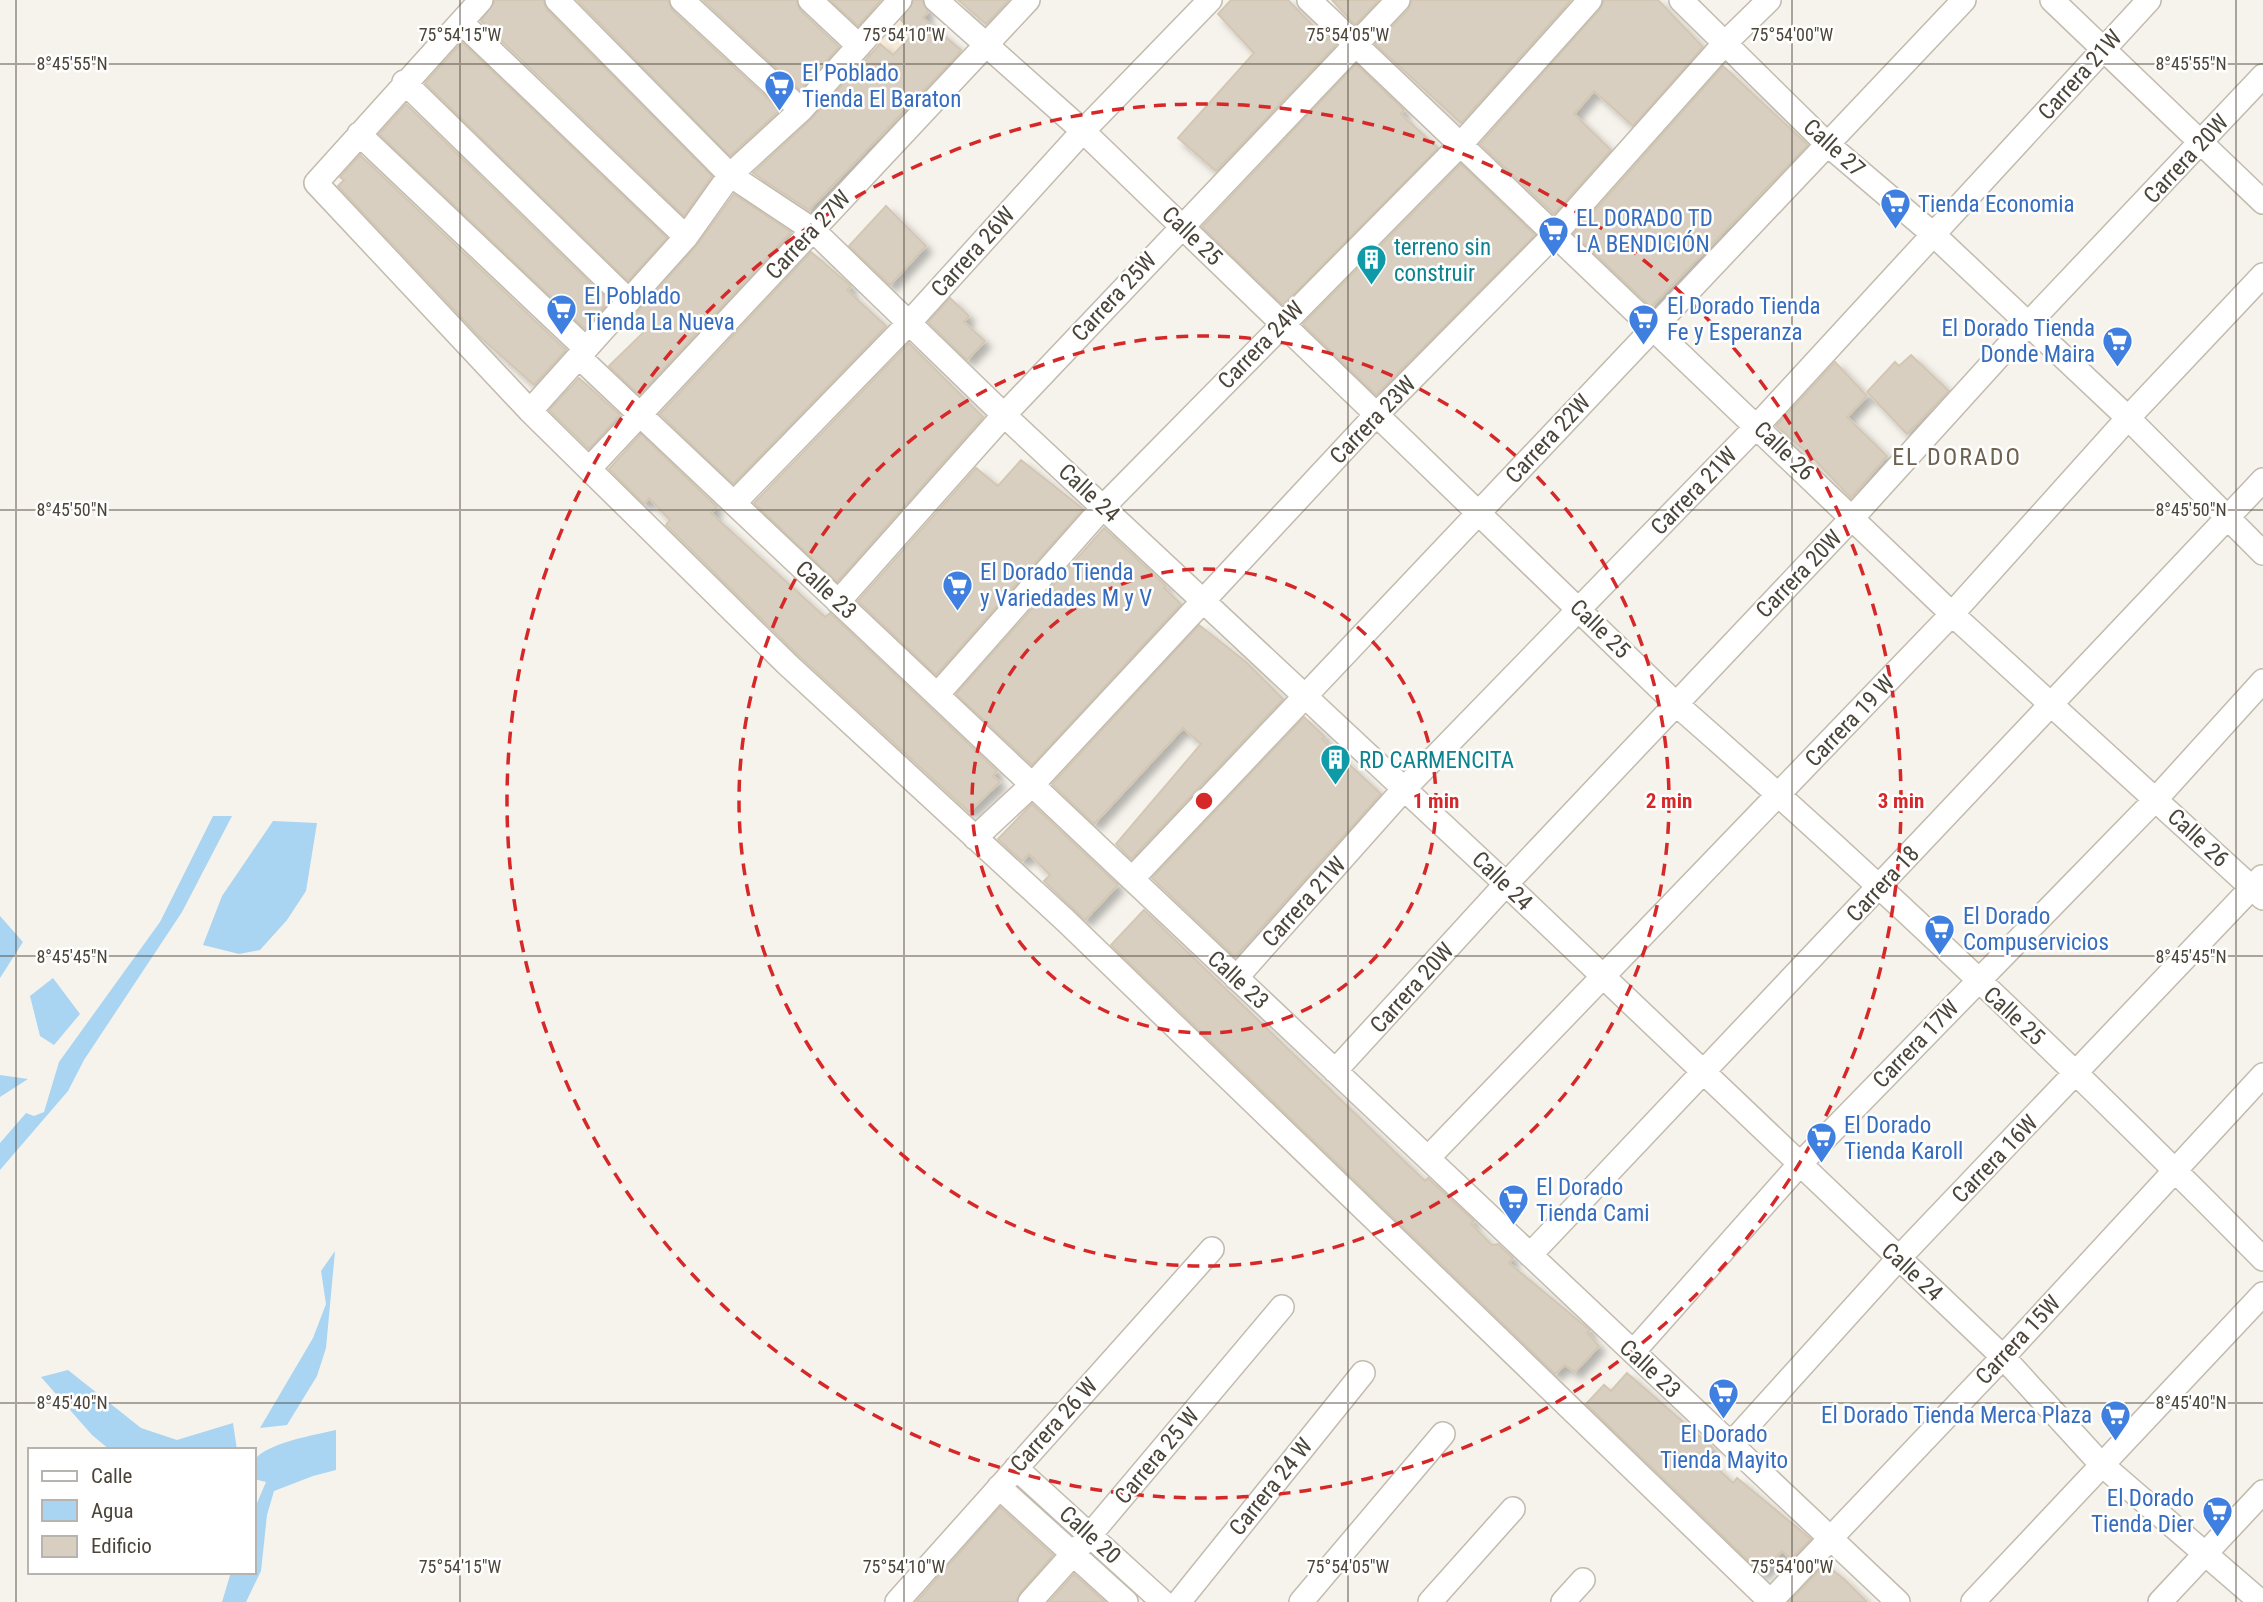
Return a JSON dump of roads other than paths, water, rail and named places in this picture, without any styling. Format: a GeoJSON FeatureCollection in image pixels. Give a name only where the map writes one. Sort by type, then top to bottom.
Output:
{"type":"FeatureCollection","features":[{"type":"Feature","properties":{"kind":"street"},"geometry":{"type":"LineString","coordinates":[[481,0],[404,82],[316,183],[530,411],[787,664],[1076,931],[1771,1602]]}},
{"type":"Feature","properties":{"kind":"street","name":"Calle 24"},"geometry":{"type":"LineString","coordinates":[[557,0],[730,175],[813,230],[908,324],[1104,506],[1203,603],[1506,884],[1600,977],[2003,1357],[2100,1463],[2261,1602]]}},
{"type":"Feature","properties":{"kind":"street"},"geometry":{"type":"LineString","coordinates":[[682,0],[801,110]]}},
{"type":"Feature","properties":{"kind":"street"},"geometry":{"type":"LineString","coordinates":[[810,0],[859,46]]}},
{"type":"Feature","properties":{"kind":"street"},"geometry":{"type":"LineString","coordinates":[[530,411],[686,237],[730,175],[801,110],[900,0]]}},
{"type":"Feature","properties":{"kind":"street","name":"Calle 25"},"geometry":{"type":"LineString","coordinates":[[936,0],[1083,131],[1375,416],[1580,609],[1675,704],[1779,794],[2077,1075],[2174,1168],[2263,1259]]}},
{"type":"Feature","properties":{"kind":"street","name":"Carrera 27W"},"geometry":{"type":"LineString","coordinates":[[589,469],[1028,0]]}},
{"type":"Feature","properties":{"kind":"street","name":"Carrera 26W"},"geometry":{"type":"LineString","coordinates":[[734,503],[908,324],[1083,131],[1210,0]]}},
{"type":"Feature","properties":{"kind":"street","name":"Calle 26"},"geometry":{"type":"LineString","coordinates":[[1309,0],[1357,42],[1952,614],[2156,799],[2259,887]]}},
{"type":"Feature","properties":{"kind":"street","name":"Carrera 25W"},"geometry":{"type":"LineString","coordinates":[[838,602],[1004,415],[1398,0]]}},
{"type":"Feature","properties":{"kind":"street","name":"Carrera 24W"},"geometry":{"type":"LineString","coordinates":[[937,695],[1104,506],[1461,144],[1590,0]]}},
{"type":"Feature","properties":{"kind":"street","name":"Calle 27"},"geometry":{"type":"LineString","coordinates":[[1681,0],[1826,143],[1934,236],[2128,418],[2263,553]]}},
{"type":"Feature","properties":{"kind":"street","name":"Carrera 23W"},"geometry":{"type":"LineString","coordinates":[[975,838],[1032,785],[1375,416],[1555,234],[1725,43],[1769,0]]}},
{"type":"Feature","properties":{"kind":"street","name":"Carrera 22W"},"geometry":{"type":"LineString","coordinates":[[1132,879],[1964,0]]}},
{"type":"Feature","properties":{"kind":"street"},"geometry":{"type":"LineString","coordinates":[[2052,0],[2263,202]]}},
{"type":"Feature","properties":{"kind":"street","name":"Carrera 21W"},"geometry":{"type":"LineString","coordinates":[[1236,978],[1404,789],[1757,426],[2149,0]]}},
{"type":"Feature","properties":{"kind":"street"},"geometry":{"type":"LineString","coordinates":[[462,23],[686,237]]}},
{"type":"Feature","properties":{"kind":"street","name":"Carrera 20W"},"geometry":{"type":"LineString","coordinates":[[1335,1071],[1506,884],[1853,517],[2028,324],[2202,144],[2263,76]]}},
{"type":"Feature","properties":{"kind":"street"},"geometry":{"type":"LineString","coordinates":[[404,82],[629,301]]}},
{"type":"Feature","properties":{"kind":"street","name":"Calle 23"},"geometry":{"type":"LineString","coordinates":[[359,134],[582,353],[640,415],[1898,1602]]}},
{"type":"Feature","properties":{"kind":"street","name":"Carrera 19 W"},"geometry":{"type":"LineString","coordinates":[[1427,1158],[1952,614],[2128,418],[2263,275]]}},
{"type":"Feature","properties":{"kind":"street","name":"Carrera 18"},"geometry":{"type":"LineString","coordinates":[[1530,1255],[2263,480]]}},
{"type":"Feature","properties":{"kind":"street","name":"Carrera 17W"},"geometry":{"type":"LineString","coordinates":[[1633,1352],[1799,1165],[1976,980],[2156,799],[2263,681]]}},
{"type":"Feature","properties":{"kind":"street","name":"Carrera 16W"},"geometry":{"type":"LineString","coordinates":[[1731,1444],[1898,1259],[2259,887]]}},
{"type":"Feature","properties":{"kind":"street","name":"Carrera 15W"},"geometry":{"type":"LineString","coordinates":[[1771,1602],[2003,1357],[2174,1168],[2263,1075]]}},
{"type":"Feature","properties":{"kind":"street","name":"Carrera 26 W"},"geometry":{"type":"LineString","coordinates":[[897,1602],[1212,1248]]}},
{"type":"Feature","properties":{"kind":"street"},"geometry":{"type":"LineString","coordinates":[[1973,1602],[2100,1463],[2263,1294]]}},
{"type":"Feature","properties":{"kind":"street","name":"Carrera 25 W"},"geometry":{"type":"LineString","coordinates":[[1030,1602],[1090,1535],[1282,1307]]}},
{"type":"Feature","properties":{"kind":"street","name":"Carrera 24 W"},"geometry":{"type":"LineString","coordinates":[[1179,1602],[1363,1373]]}},
{"type":"Feature","properties":{"kind":"street"},"geometry":{"type":"LineString","coordinates":[[1301,1602],[1443,1434]]}},
{"type":"Feature","properties":{"kind":"street","name":"Calle 20"},"geometry":{"type":"LineString","coordinates":[[1016,1468],[1163,1602]]}},
{"type":"Feature","properties":{"kind":"street","name":"Calle 20"},"geometry":{"type":"LineString","coordinates":[[999,1487],[1126,1602]]}},
{"type":"Feature","properties":{"kind":"street"},"geometry":{"type":"LineString","coordinates":[[2161,1602],[2263,1492]]}},
{"type":"Feature","properties":{"kind":"street"},"geometry":{"type":"LineString","coordinates":[[1430,1602],[1513,1509]]}},
{"type":"Feature","properties":{"kind":"street"},"geometry":{"type":"LineString","coordinates":[[1563,1602],[1583,1580]]}},
{"type":"Feature","properties":{"kind":"water"},"geometry":{"type":"Polygon","coordinates":[[[213,816],[232,816],[182,912],[84,1060],[68,1091],[0,1170],[0,1143],[26,1113],[34,1116],[44,1112],[59,1062],[160,922],[213,816]]]}},
{"type":"Feature","properties":{"kind":"water"},"geometry":{"type":"Polygon","coordinates":[[[273,821],[317,823],[306,891],[287,920],[260,950],[239,954],[203,945],[222,896],[273,821]]]}},
{"type":"Feature","properties":{"kind":"water"},"geometry":{"type":"Polygon","coordinates":[[[0,916],[23,942],[0,978],[0,916]]]}},
{"type":"Feature","properties":{"kind":"water"},"geometry":{"type":"Polygon","coordinates":[[[53,978],[80,1014],[54,1045],[40,1036],[30,996],[53,978]]]}},
{"type":"Feature","properties":{"kind":"water"},"geometry":{"type":"Polygon","coordinates":[[[0,1075],[28,1079],[0,1097],[0,1075]]]}},
{"type":"Feature","properties":{"kind":"water"},"geometry":{"type":"Polygon","coordinates":[[[335,1251],[326,1348],[317,1376],[287,1425],[260,1428],[313,1338],[326,1304],[321,1271],[335,1251]]]}},
{"type":"Feature","properties":{"kind":"water"},"geometry":{"type":"Polygon","coordinates":[[[68,1370],[141,1428],[177,1440],[233,1423],[237,1448],[108,1448],[92,1435],[41,1377],[68,1370]]]}},
{"type":"Feature","properties":{"kind":"water"},"geometry":{"type":"Polygon","coordinates":[[[336,1430],[336,1470],[274,1491],[267,1515],[261,1571],[246,1602],[222,1602],[230,1574],[256,1574],[256,1505],[266,1482],[256,1480],[256,1460],[267,1450],[304,1437],[336,1430]]]}},
{"type":"Feature","properties":{"kind":"place","name":"El Poblado Tienda El Baraton"},"geometry":{"type":"Point","coordinates":[779,113]}},
{"type":"Feature","properties":{"kind":"place","name":"Tienda Economia"},"geometry":{"type":"Point","coordinates":[1895,231]}},
{"type":"Feature","properties":{"kind":"place","name":"EL DORADO TD LA BENDICIÓN"},"geometry":{"type":"Point","coordinates":[1553,258]}},
{"type":"Feature","properties":{"kind":"place","name":"terreno sin construir"},"geometry":{"type":"Point","coordinates":[1371,287]}},
{"type":"Feature","properties":{"kind":"place","name":"El Poblado Tienda La Nueva"},"geometry":{"type":"Point","coordinates":[561,336]}},
{"type":"Feature","properties":{"kind":"place","name":"El Dorado Tienda Fe y Esperanza"},"geometry":{"type":"Point","coordinates":[1644,346]}},
{"type":"Feature","properties":{"kind":"place","name":"El Dorado Tienda Donde Maira"},"geometry":{"type":"Point","coordinates":[2118,368]}},
{"type":"Feature","properties":{"kind":"place","name":"El Dorado Tienda y Variedades M y V"},"geometry":{"type":"Point","coordinates":[957,612]}},
{"type":"Feature","properties":{"kind":"place","name":"RD CARMENCITA"},"geometry":{"type":"Point","coordinates":[1336,787]}},
{"type":"Feature","properties":{"kind":"place","name":"El Dorado Compuservicios"},"geometry":{"type":"Point","coordinates":[1940,956]}},
{"type":"Feature","properties":{"kind":"place","name":"El Dorado Tienda Karoll"},"geometry":{"type":"Point","coordinates":[1821,1165]}},
{"type":"Feature","properties":{"kind":"place","name":"El Dorado Tienda Cami"},"geometry":{"type":"Point","coordinates":[1513,1227]}},
{"type":"Feature","properties":{"kind":"place","name":"El Dorado Tienda Mayito"},"geometry":{"type":"Point","coordinates":[1724,1420]}},
{"type":"Feature","properties":{"kind":"place","name":"El Dorado Tienda Merca Plaza"},"geometry":{"type":"Point","coordinates":[2115,1442]}},
{"type":"Feature","properties":{"kind":"place","name":"El Dorado Tienda Dier"},"geometry":{"type":"Point","coordinates":[2217,1538]}},
{"type":"Feature","properties":{"kind":"district","name":"EL DORADO"},"geometry":{"type":"Point","coordinates":[1957,457]}}]}
